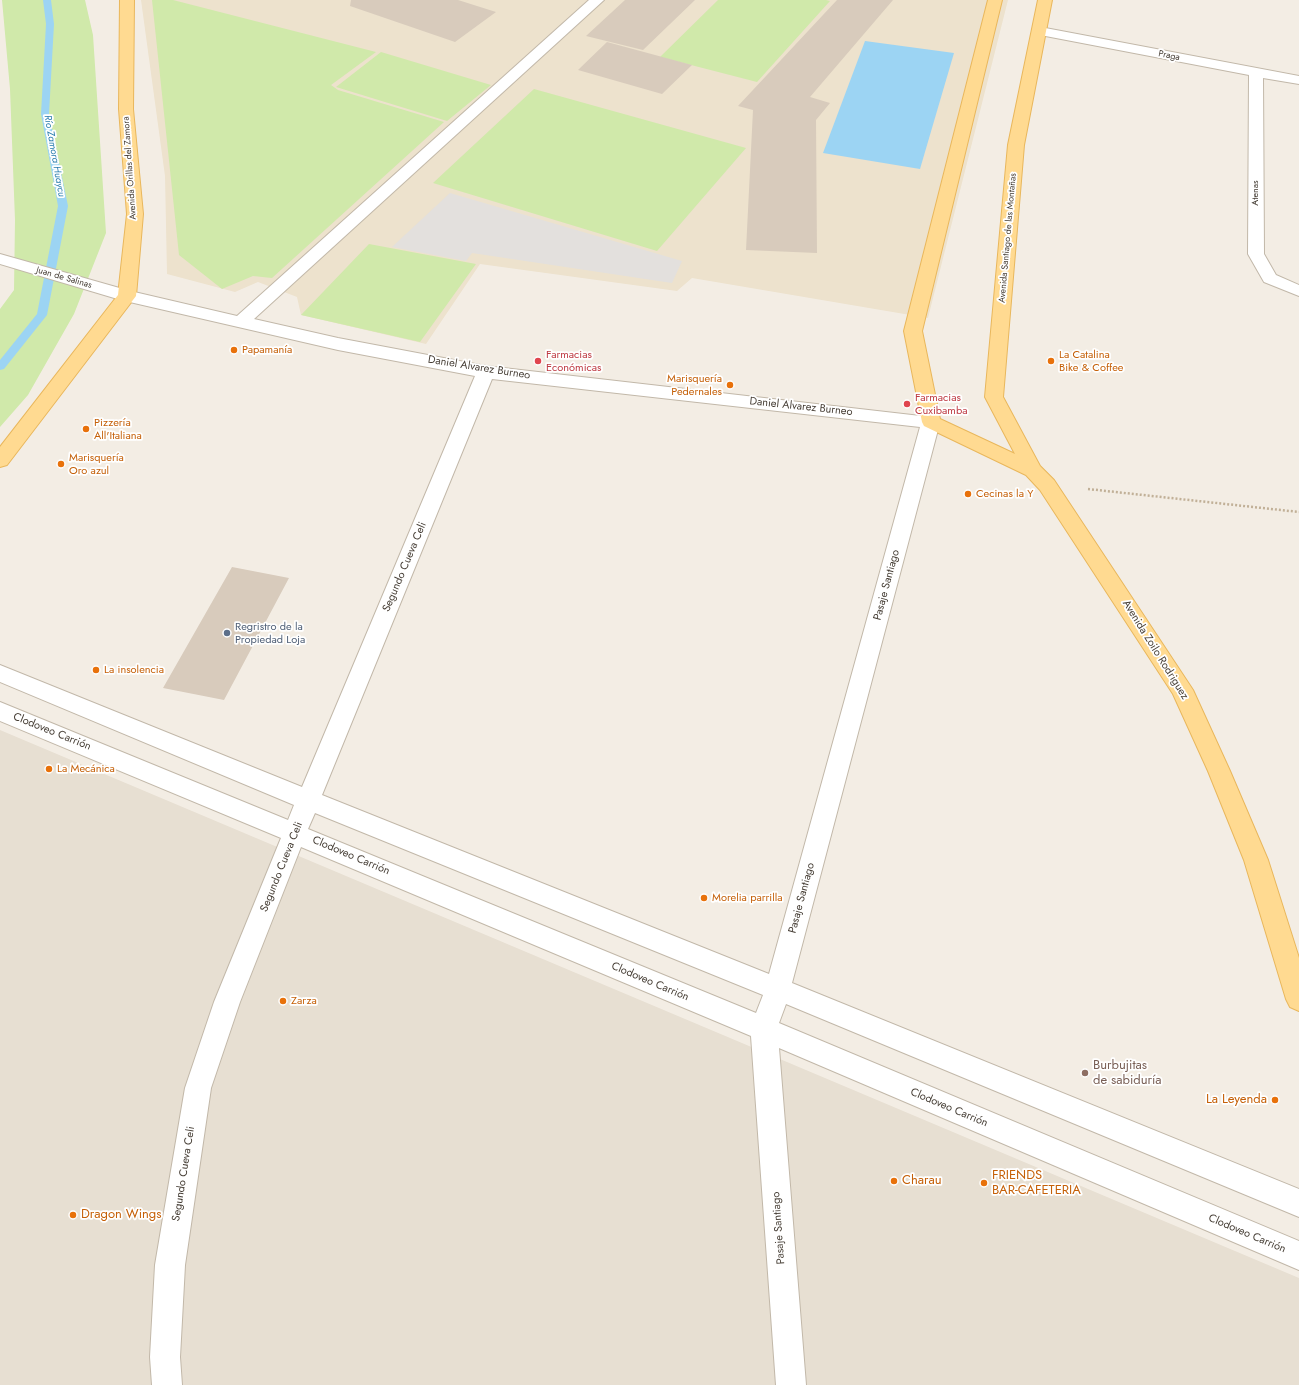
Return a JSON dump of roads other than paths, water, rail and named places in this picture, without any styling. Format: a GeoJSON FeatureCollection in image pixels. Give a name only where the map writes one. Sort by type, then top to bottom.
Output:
{"type":"FeatureCollection","features":[{"type":"Feature","properties":{"kind":"main road","name":"Avenida Orillas del Zamora"},"geometry":{"type":"LineString","coordinates":[[127,0],[126,109],[135,214],[127,296]]}},
{"type":"Feature","properties":{"kind":"main road"},"geometry":{"type":"LineString","coordinates":[[995,0],[913,331],[931,422],[1040,477]]}},
{"type":"Feature","properties":{"kind":"main road","name":"Avenida Santiago de las Montañas"},"geometry":{"type":"LineString","coordinates":[[1040,477],[994,397],[1016,145],[1045,0]]}},
{"type":"Feature","properties":{"kind":"main road"},"geometry":{"type":"LineString","coordinates":[[0,460],[127,296]]}},
{"type":"Feature","properties":{"kind":"main road","name":"Avenida Zoilo Rodriguez"},"geometry":{"type":"LineString","coordinates":[[1040,477],[1182,690],[1219,771],[1256,860],[1299,999]]}},
{"type":"Feature","properties":{"kind":"street"},"geometry":{"type":"LineString","coordinates":[[242,321],[597,0]]}},
{"type":"Feature","properties":{"kind":"street","name":"Praga"},"geometry":{"type":"LineString","coordinates":[[1040,31],[1299,80]]}},
{"type":"Feature","properties":{"kind":"street","name":"Atenas"},"geometry":{"type":"LineString","coordinates":[[1256,72],[1256,254],[1270,278],[1299,291]]}},
{"type":"Feature","properties":{"kind":"street","name":"Juan de Salinas"},"geometry":{"type":"LineString","coordinates":[[0,259],[127,296]]}},
{"type":"Feature","properties":{"kind":"street","name":"Daniel Alvarez Burneo"},"geometry":{"type":"LineString","coordinates":[[127,296],[338,344],[486,372],[931,422]]}},
{"type":"Feature","properties":{"kind":"street","name":"Segundo Cueva Celi"},"geometry":{"type":"LineString","coordinates":[[168,1385],[166,1357],[170,1266],[198,1088],[227,1002],[308,800],[486,372]]}},
{"type":"Feature","properties":{"kind":"street","name":"Pasaje Santiago"},"geometry":{"type":"LineString","coordinates":[[791,1385],[764,1029],[778,989],[931,422]]}},
{"type":"Feature","properties":{"kind":"street"},"geometry":{"type":"LineString","coordinates":[[0,673],[308,800],[778,989],[1299,1203]]}},
{"type":"Feature","properties":{"kind":"street","name":"Clodoveo Carrión"},"geometry":{"type":"LineString","coordinates":[[0,711],[764,1029],[1299,1256]]}},
{"type":"Feature","properties":{"kind":"water"},"geometry":{"type":"Polygon","coordinates":[[[865,41],[954,53],[920,169],[823,153],[865,41]]]}},
{"type":"Feature","properties":{"kind":"waterway","name":"Río Zamora Huaycu"},"geometry":{"type":"LineString","coordinates":[[0,367],[42,315],[63,206],[45,114],[50,24],[47,0]]}},
{"type":"Feature","properties":{"kind":"place","name":"Papamanía"},"geometry":{"type":"Point","coordinates":[234,350]}},
{"type":"Feature","properties":{"kind":"place","name":"Farmacias Económicas"},"geometry":{"type":"Point","coordinates":[538,361]}},
{"type":"Feature","properties":{"kind":"place","name":"La Catalina Bike & Coffee"},"geometry":{"type":"Point","coordinates":[1051,361]}},
{"type":"Feature","properties":{"kind":"place","name":"Marisquería Pedernales"},"geometry":{"type":"Point","coordinates":[730,385]}},
{"type":"Feature","properties":{"kind":"place","name":"Farmacias Cuxibamba"},"geometry":{"type":"Point","coordinates":[907,404]}},
{"type":"Feature","properties":{"kind":"place","name":"Pizzería All'Italiana"},"geometry":{"type":"Point","coordinates":[86,429]}},
{"type":"Feature","properties":{"kind":"place","name":"Marisquería Oro azul"},"geometry":{"type":"Point","coordinates":[61,464]}},
{"type":"Feature","properties":{"kind":"place","name":"Cecinas la Y"},"geometry":{"type":"Point","coordinates":[968,494]}},
{"type":"Feature","properties":{"kind":"place","name":"Regristro de la Propiedad Loja"},"geometry":{"type":"Point","coordinates":[227,633]}},
{"type":"Feature","properties":{"kind":"place","name":"La insolencia"},"geometry":{"type":"Point","coordinates":[96,670]}},
{"type":"Feature","properties":{"kind":"place","name":"La Mecánica"},"geometry":{"type":"Point","coordinates":[49,769]}},
{"type":"Feature","properties":{"kind":"place","name":"Morelia parrilla"},"geometry":{"type":"Point","coordinates":[704,898]}},
{"type":"Feature","properties":{"kind":"place","name":"Zarza"},"geometry":{"type":"Point","coordinates":[283,1001]}},
{"type":"Feature","properties":{"kind":"place","name":"Burbujitas de sabiduría"},"geometry":{"type":"Point","coordinates":[1085,1073]}},
{"type":"Feature","properties":{"kind":"place","name":"La Leyenda"},"geometry":{"type":"Point","coordinates":[1275,1100]}},
{"type":"Feature","properties":{"kind":"place","name":"Charau"},"geometry":{"type":"Point","coordinates":[894,1181]}},
{"type":"Feature","properties":{"kind":"place","name":"FRIENDS BAR-CAFETERIA"},"geometry":{"type":"Point","coordinates":[984,1183]}},
{"type":"Feature","properties":{"kind":"place","name":"Dragon Wings"},"geometry":{"type":"Point","coordinates":[73,1215]}}]}
